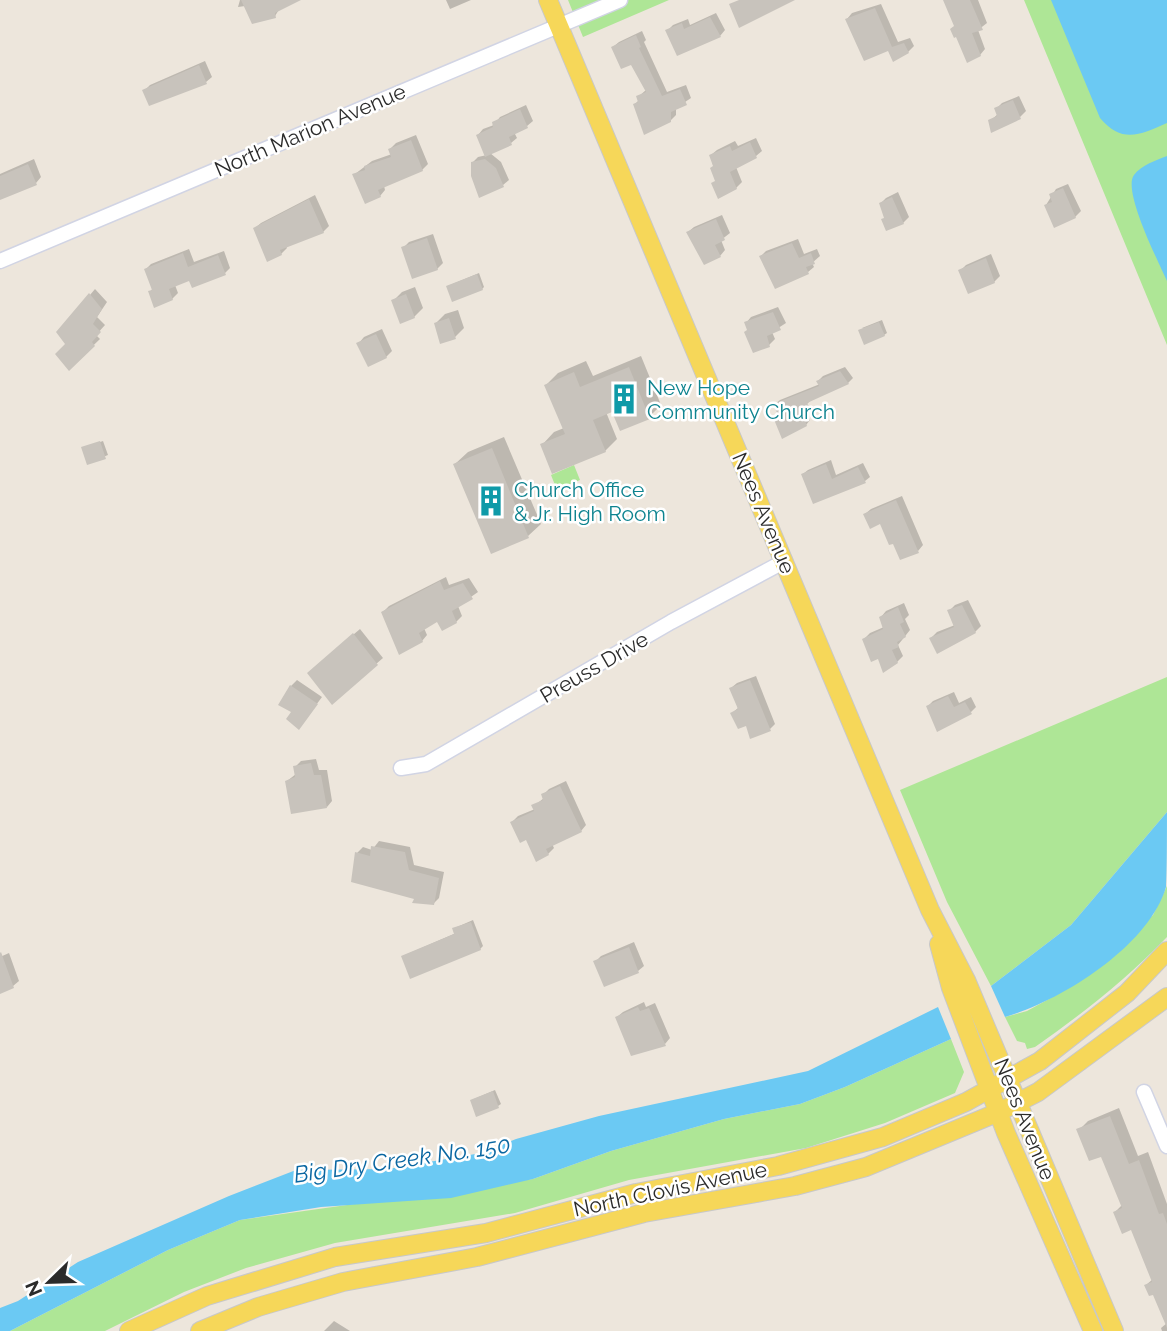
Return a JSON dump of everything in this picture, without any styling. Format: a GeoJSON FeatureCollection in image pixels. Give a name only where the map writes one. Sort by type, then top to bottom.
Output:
{"type":"FeatureCollection","features":[{"type":"Feature","properties":{"kind":"main road","name":"Nees Avenue"},"geometry":{"type":"LineString","coordinates":[[548,0],[930,910],[966,980],[1114,1331]]}},
{"type":"Feature","properties":{"kind":"main road","name":"Nees Avenue"},"geometry":{"type":"LineString","coordinates":[[930,910],[951,988],[999,1112],[1093,1331]]}},
{"type":"Feature","properties":{"kind":"main road","name":"North Clovis Avenue"},"geometry":{"type":"LineString","coordinates":[[129,1331],[207,1296],[335,1257],[486,1233],[636,1193],[778,1166],[883,1136],[991,1089],[1040,1061],[1127,993],[1167,951]]}},
{"type":"Feature","properties":{"kind":"main road","name":"North Clovis Avenue"},"geometry":{"type":"LineString","coordinates":[[200,1331],[282,1298],[343,1282],[477,1257],[644,1213],[818,1181],[893,1158],[999,1112],[1049,1085],[1167,997]]}},
{"type":"Feature","properties":{"kind":"street","name":"North Marion Avenue"},"geometry":{"type":"LineString","coordinates":[[0,261],[620,0]]}},
{"type":"Feature","properties":{"kind":"street","name":"Preuss Drive"},"geometry":{"type":"LineString","coordinates":[[401,768],[426,764],[671,622],[785,562]]}},
{"type":"Feature","properties":{"kind":"street"},"geometry":{"type":"LineString","coordinates":[[1144,1092],[1167,1146]]}},
{"type":"Feature","properties":{"kind":"green space"},"geometry":{"type":"Polygon","coordinates":[[[568,0],[669,0],[583,37],[568,0]]]}},
{"type":"Feature","properties":{"kind":"green space"},"geometry":{"type":"Polygon","coordinates":[[[1024,0],[1167,0],[1167,345],[1024,0]]]}},
{"type":"Feature","properties":{"kind":"green space"},"geometry":{"type":"Polygon","coordinates":[[[574,465],[580,480],[557,490],[551,475],[574,465]]]}},
{"type":"Feature","properties":{"kind":"green space"},"geometry":{"type":"Polygon","coordinates":[[[1167,677],[1167,812],[1071,925],[991,986],[947,902],[900,790],[1167,677]]]}},
{"type":"Feature","properties":{"kind":"green space"},"geometry":{"type":"Polygon","coordinates":[[[1167,886],[1167,937],[1104,995],[1035,1047],[1027,1049],[1025,1043],[1017,1041],[1005,1017],[1027,1011],[1058,994],[1153,915],[1167,886]]]}},
{"type":"Feature","properties":{"kind":"green space"},"geometry":{"type":"Polygon","coordinates":[[[951,1039],[964,1072],[955,1093],[885,1123],[806,1148],[629,1180],[515,1213],[335,1243],[246,1268],[184,1292],[105,1331],[10,1331],[168,1250],[240,1220],[533,1179],[611,1151],[724,1119],[800,1104],[845,1087],[951,1039]]]}},
{"type":"Feature","properties":{"kind":"water"},"geometry":{"type":"Polygon","coordinates":[[[1051,0],[1167,0],[1167,123],[1132,135],[1116,131],[1100,118],[1051,0]]]}},
{"type":"Feature","properties":{"kind":"water"},"geometry":{"type":"Polygon","coordinates":[[[1167,156],[1167,281],[1143,227],[1132,183],[1134,175],[1141,168],[1167,156]]]}},
{"type":"Feature","properties":{"kind":"water"},"geometry":{"type":"Polygon","coordinates":[[[1167,812],[1166,887],[1142,930],[1100,968],[1076,984],[1051,998],[1005,1017],[991,986],[1071,925],[1167,812]]]}},
{"type":"Feature","properties":{"kind":"water"},"geometry":{"type":"Polygon","coordinates":[[[938,1007],[951,1039],[845,1087],[800,1104],[724,1119],[611,1151],[533,1179],[451,1198],[321,1207],[240,1220],[168,1250],[10,1331],[0,1331],[0,1308],[18,1301],[78,1262],[296,1170],[388,1169],[481,1153],[516,1139],[599,1116],[808,1071],[938,1007]]]}},
{"type":"Feature","properties":{"kind":"building"},"geometry":{"type":"Polygon","coordinates":[[[241,0],[301,0],[275,13],[276,18],[252,24],[241,0]]]}},
{"type":"Feature","properties":{"kind":"building"},"geometry":{"type":"Polygon","coordinates":[[[739,0],[795,0],[739,28],[729,4],[739,0]]]}},
{"type":"Feature","properties":{"kind":"building"},"geometry":{"type":"Polygon","coordinates":[[[943,0],[970,0],[983,30],[972,33],[981,56],[967,63],[950,29],[954,26],[943,0]]]}},
{"type":"Feature","properties":{"kind":"building"},"geometry":{"type":"Polygon","coordinates":[[[875,8],[892,47],[904,43],[909,53],[893,62],[888,51],[864,61],[845,19],[875,8]]]}},
{"type":"Feature","properties":{"kind":"building"},"geometry":{"type":"Polygon","coordinates":[[[710,17],[721,37],[677,56],[665,30],[682,23],[684,29],[710,17]]]}},
{"type":"Feature","properties":{"kind":"building"},"geometry":{"type":"Polygon","coordinates":[[[636,35],[641,47],[639,48],[662,96],[680,89],[687,105],[671,112],[671,122],[644,135],[633,104],[638,102],[636,96],[646,92],[631,65],[621,69],[611,47],[636,35]]]}},
{"type":"Feature","properties":{"kind":"building"},"geometry":{"type":"Polygon","coordinates":[[[199,65],[207,84],[149,106],[142,90],[199,65]]]}},
{"type":"Feature","properties":{"kind":"building"},"geometry":{"type":"Polygon","coordinates":[[[1013,100],[1021,119],[991,133],[988,120],[997,116],[994,108],[1013,100]]]}},
{"type":"Feature","properties":{"kind":"building"},"geometry":{"type":"Polygon","coordinates":[[[520,109],[528,128],[509,137],[512,145],[485,157],[476,135],[493,127],[492,122],[520,109]]]}},
{"type":"Feature","properties":{"kind":"building"},"geometry":{"type":"Polygon","coordinates":[[[411,140],[423,171],[378,190],[381,197],[365,204],[352,174],[365,170],[364,166],[391,157],[388,149],[411,140]]]}},
{"type":"Feature","properties":{"kind":"building"},"geometry":{"type":"Polygon","coordinates":[[[750,142],[757,158],[730,172],[737,189],[718,199],[711,183],[715,181],[709,155],[730,146],[732,151],[750,142]]]}},
{"type":"Feature","properties":{"kind":"building"},"geometry":{"type":"Polygon","coordinates":[[[485,159],[496,168],[504,187],[479,198],[471,176],[471,162],[485,159]]]}},
{"type":"Feature","properties":{"kind":"building"},"geometry":{"type":"Polygon","coordinates":[[[28,164],[37,185],[0,200],[0,176],[28,164]]]}},
{"type":"Feature","properties":{"kind":"building"},"geometry":{"type":"Polygon","coordinates":[[[1063,188],[1076,218],[1054,228],[1044,205],[1052,202],[1049,194],[1063,188]]]}},
{"type":"Feature","properties":{"kind":"building"},"geometry":{"type":"Polygon","coordinates":[[[892,197],[904,224],[886,231],[879,203],[892,197]]]}},
{"type":"Feature","properties":{"kind":"building"},"geometry":{"type":"Polygon","coordinates":[[[309,199],[324,233],[280,250],[282,255],[267,262],[253,228],[309,199]]]}},
{"type":"Feature","properties":{"kind":"building"},"geometry":{"type":"Polygon","coordinates":[[[716,219],[725,240],[715,245],[721,257],[704,265],[686,232],[716,219]]]}},
{"type":"Feature","properties":{"kind":"building"},"geometry":{"type":"Polygon","coordinates":[[[427,238],[438,270],[412,279],[401,247],[427,238]]]}},
{"type":"Feature","properties":{"kind":"building"},"geometry":{"type":"Polygon","coordinates":[[[792,243],[799,258],[811,253],[815,264],[806,267],[809,274],[775,289],[759,256],[792,243]]]}},
{"type":"Feature","properties":{"kind":"building"},"geometry":{"type":"Polygon","coordinates":[[[183,253],[188,267],[218,255],[226,275],[192,288],[189,281],[169,289],[173,300],[154,308],[148,291],[152,290],[144,269],[183,253]]]}},
{"type":"Feature","properties":{"kind":"building"},"geometry":{"type":"Polygon","coordinates":[[[986,258],[995,283],[968,294],[958,270],[986,258]]]}},
{"type":"Feature","properties":{"kind":"building"},"geometry":{"type":"Polygon","coordinates":[[[477,274],[483,290],[452,302],[446,286],[477,274]]]}},
{"type":"Feature","properties":{"kind":"building"},"geometry":{"type":"Polygon","coordinates":[[[89,293],[102,309],[93,324],[101,332],[92,342],[95,346],[69,371],[55,354],[65,344],[56,332],[89,293]]]}},
{"type":"Feature","properties":{"kind":"building"},"geometry":{"type":"Polygon","coordinates":[[[406,294],[415,318],[400,324],[391,300],[406,294]]]}},
{"type":"Feature","properties":{"kind":"building"},"geometry":{"type":"Polygon","coordinates":[[[773,312],[781,330],[767,336],[770,347],[753,353],[744,332],[747,330],[744,322],[773,312]]]}},
{"type":"Feature","properties":{"kind":"building"},"geometry":{"type":"Polygon","coordinates":[[[449,318],[456,339],[440,344],[434,323],[449,318]]]}},
{"type":"Feature","properties":{"kind":"building"},"geometry":{"type":"Polygon","coordinates":[[[879,322],[885,336],[864,345],[858,330],[879,322]]]}},
{"type":"Feature","properties":{"kind":"building"},"geometry":{"type":"Polygon","coordinates":[[[376,334],[387,358],[368,367],[356,343],[376,334]]]}},
{"type":"Feature","properties":{"kind":"building"},"geometry":{"type":"Polygon","coordinates":[[[629,367],[650,419],[620,431],[612,412],[593,420],[606,452],[552,474],[540,444],[565,434],[544,385],[574,372],[580,387],[629,367]]]}},
{"type":"Feature","properties":{"kind":"building"},"geometry":{"type":"Polygon","coordinates":[[[840,371],[849,384],[807,403],[809,407],[801,410],[807,426],[782,439],[773,417],[778,415],[773,404],[819,386],[816,381],[840,371]]]}},
{"type":"Feature","properties":{"kind":"building"},"geometry":{"type":"Polygon","coordinates":[[[100,441],[106,459],[87,465],[81,447],[100,441]]]}},
{"type":"Feature","properties":{"kind":"building","name":"Church Office & Jr. High Room"},"geometry":{"type":"Polygon","coordinates":[[[492,448],[529,538],[491,554],[453,464],[492,448]]]}},
{"type":"Feature","properties":{"kind":"building"},"geometry":{"type":"Polygon","coordinates":[[[826,464],[832,479],[858,467],[866,483],[813,504],[801,474],[826,464]]]}},
{"type":"Feature","properties":{"kind":"building"},"geometry":{"type":"Polygon","coordinates":[[[896,500],[919,553],[900,560],[893,544],[889,545],[880,524],[870,529],[863,514],[896,500]]]}},
{"type":"Feature","properties":{"kind":"building"},"geometry":{"type":"Polygon","coordinates":[[[440,581],[444,590],[463,583],[473,599],[452,611],[457,623],[442,631],[437,622],[419,633],[423,642],[399,655],[381,612],[440,581]]]}},
{"type":"Feature","properties":{"kind":"building"},"geometry":{"type":"Polygon","coordinates":[[[962,605],[976,633],[937,654],[929,638],[954,627],[947,610],[962,605]]]}},
{"type":"Feature","properties":{"kind":"building"},"geometry":{"type":"Polygon","coordinates":[[[898,607],[904,622],[900,624],[906,637],[897,642],[899,647],[892,650],[898,663],[883,673],[878,659],[871,662],[862,639],[883,629],[879,617],[898,607]]]}},
{"type":"Feature","properties":{"kind":"building"},"geometry":{"type":"Polygon","coordinates":[[[353,633],[378,665],[332,705],[307,673],[353,633]]]}},
{"type":"Feature","properties":{"kind":"building"},"geometry":{"type":"Polygon","coordinates":[[[750,680],[771,731],[750,739],[746,726],[738,729],[730,713],[738,709],[729,688],[750,680]]]}},
{"type":"Feature","properties":{"kind":"building"},"geometry":{"type":"Polygon","coordinates":[[[290,685],[318,704],[299,730],[286,719],[291,712],[278,705],[290,685]]]}},
{"type":"Feature","properties":{"kind":"building"},"geometry":{"type":"Polygon","coordinates":[[[948,696],[954,707],[965,702],[972,714],[937,732],[926,706],[948,696]]]}},
{"type":"Feature","properties":{"kind":"building"},"geometry":{"type":"Polygon","coordinates":[[[311,763],[314,775],[321,775],[327,808],[291,814],[285,781],[295,777],[293,766],[311,763]]]}},
{"type":"Feature","properties":{"kind":"building"},"geometry":{"type":"Polygon","coordinates":[[[560,786],[582,832],[546,849],[549,855],[536,862],[526,840],[520,843],[510,822],[534,811],[531,805],[543,800],[541,794],[560,786]]]}},
{"type":"Feature","properties":{"kind":"building"},"geometry":{"type":"Polygon","coordinates":[[[371,846],[405,852],[409,870],[439,878],[434,905],[412,903],[414,899],[351,882],[355,852],[370,856],[371,846]]]}},
{"type":"Feature","properties":{"kind":"building"},"geometry":{"type":"Polygon","coordinates":[[[471,922],[481,950],[410,979],[401,956],[454,934],[452,928],[471,922]]]}},
{"type":"Feature","properties":{"kind":"building"},"geometry":{"type":"Polygon","coordinates":[[[629,947],[639,973],[604,987],[593,961],[629,947]]]}},
{"type":"Feature","properties":{"kind":"building"},"geometry":{"type":"Polygon","coordinates":[[[0,953],[14,988],[0,994],[0,953]]]}},
{"type":"Feature","properties":{"kind":"building"},"geometry":{"type":"Polygon","coordinates":[[[638,1007],[640,1011],[649,1008],[666,1046],[631,1056],[615,1017],[638,1007]]]}},
{"type":"Feature","properties":{"kind":"building"},"geometry":{"type":"Polygon","coordinates":[[[493,1091],[499,1108],[476,1117],[470,1100],[493,1091]]]}},
{"type":"Feature","properties":{"kind":"building"},"geometry":{"type":"Polygon","coordinates":[[[1110,1116],[1129,1164],[1139,1160],[1159,1214],[1163,1213],[1167,1224],[1167,1328],[1153,1295],[1149,1296],[1144,1285],[1152,1282],[1131,1230],[1122,1234],[1113,1212],[1122,1208],[1101,1157],[1089,1161],[1076,1129],[1110,1116]]]}},
{"type":"Feature","properties":{"kind":"place","name":"New Hope Community Church"},"geometry":{"type":"Point","coordinates":[624,399]}},
{"type":"Feature","properties":{"kind":"place","name":"Church Office & Jr. High Room"},"geometry":{"type":"Point","coordinates":[491,501]}},
{"type":"Feature","properties":{"kind":"water label","name":"Big Dry Creek No. 150"},"geometry":{"type":"Point","coordinates":[402,1159]}}]}
